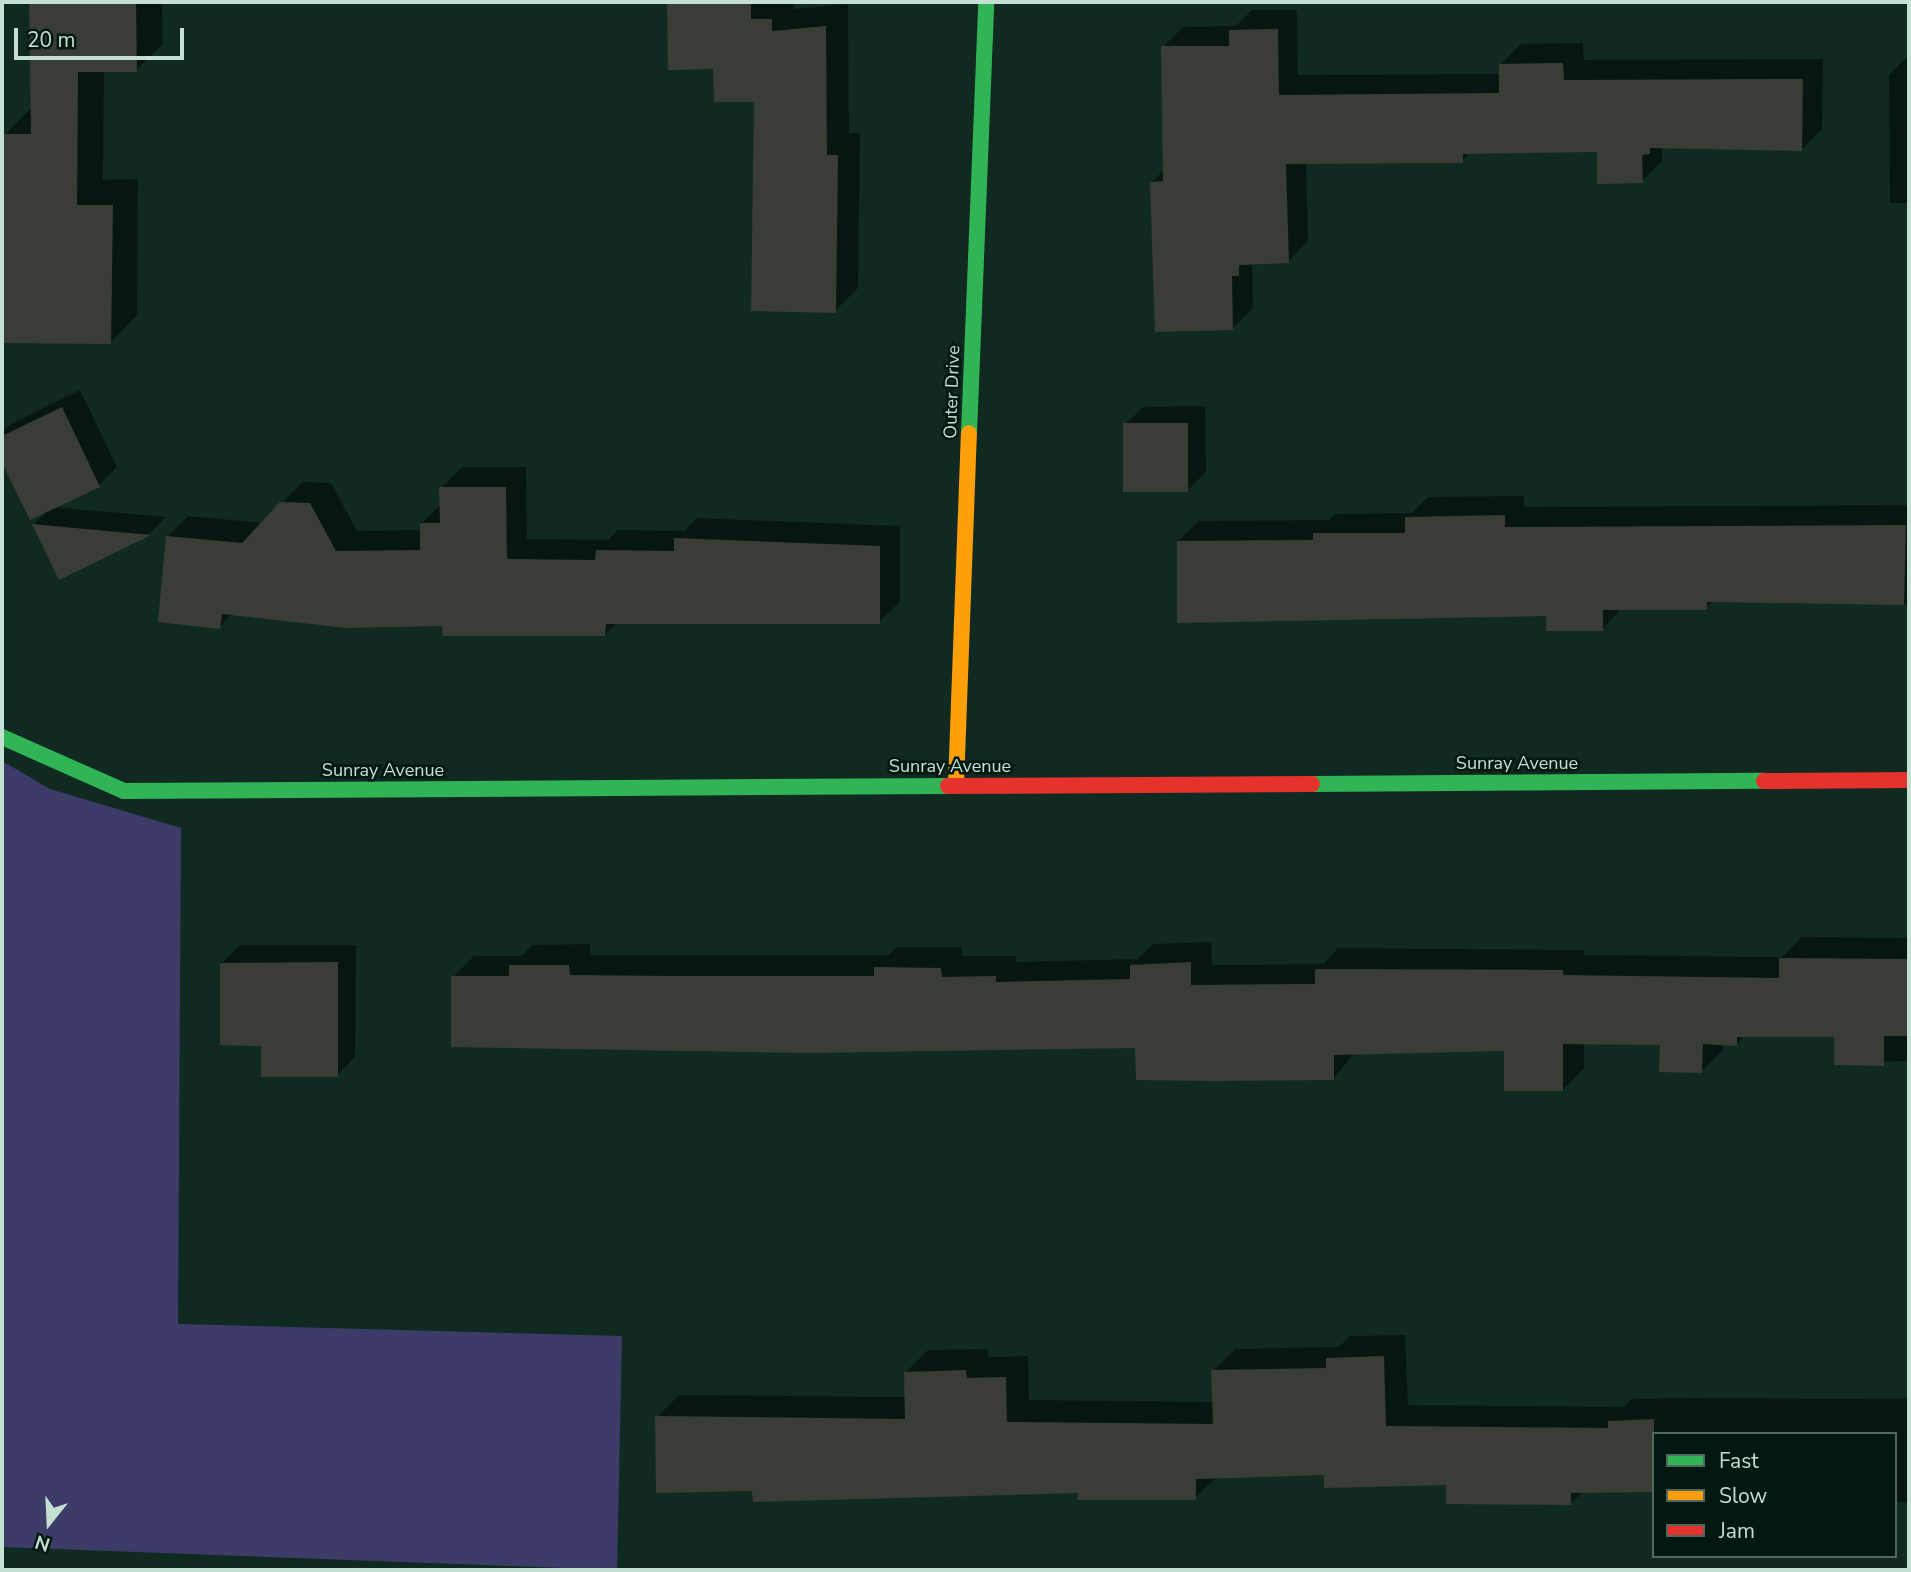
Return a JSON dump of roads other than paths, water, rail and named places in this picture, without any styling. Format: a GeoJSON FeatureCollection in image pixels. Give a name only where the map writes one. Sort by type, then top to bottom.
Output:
{"type":"FeatureCollection","features":[{"type":"Feature","properties":{"kind":"street","name":"Outer Drive"},"geometry":{"type":"LineString","coordinates":[[956,785],[986,2]]}},
{"type":"Feature","properties":{"kind":"street","name":"Sunray Avenue"},"geometry":{"type":"LineString","coordinates":[[2,737],[124,791],[1909,780]]}}]}
